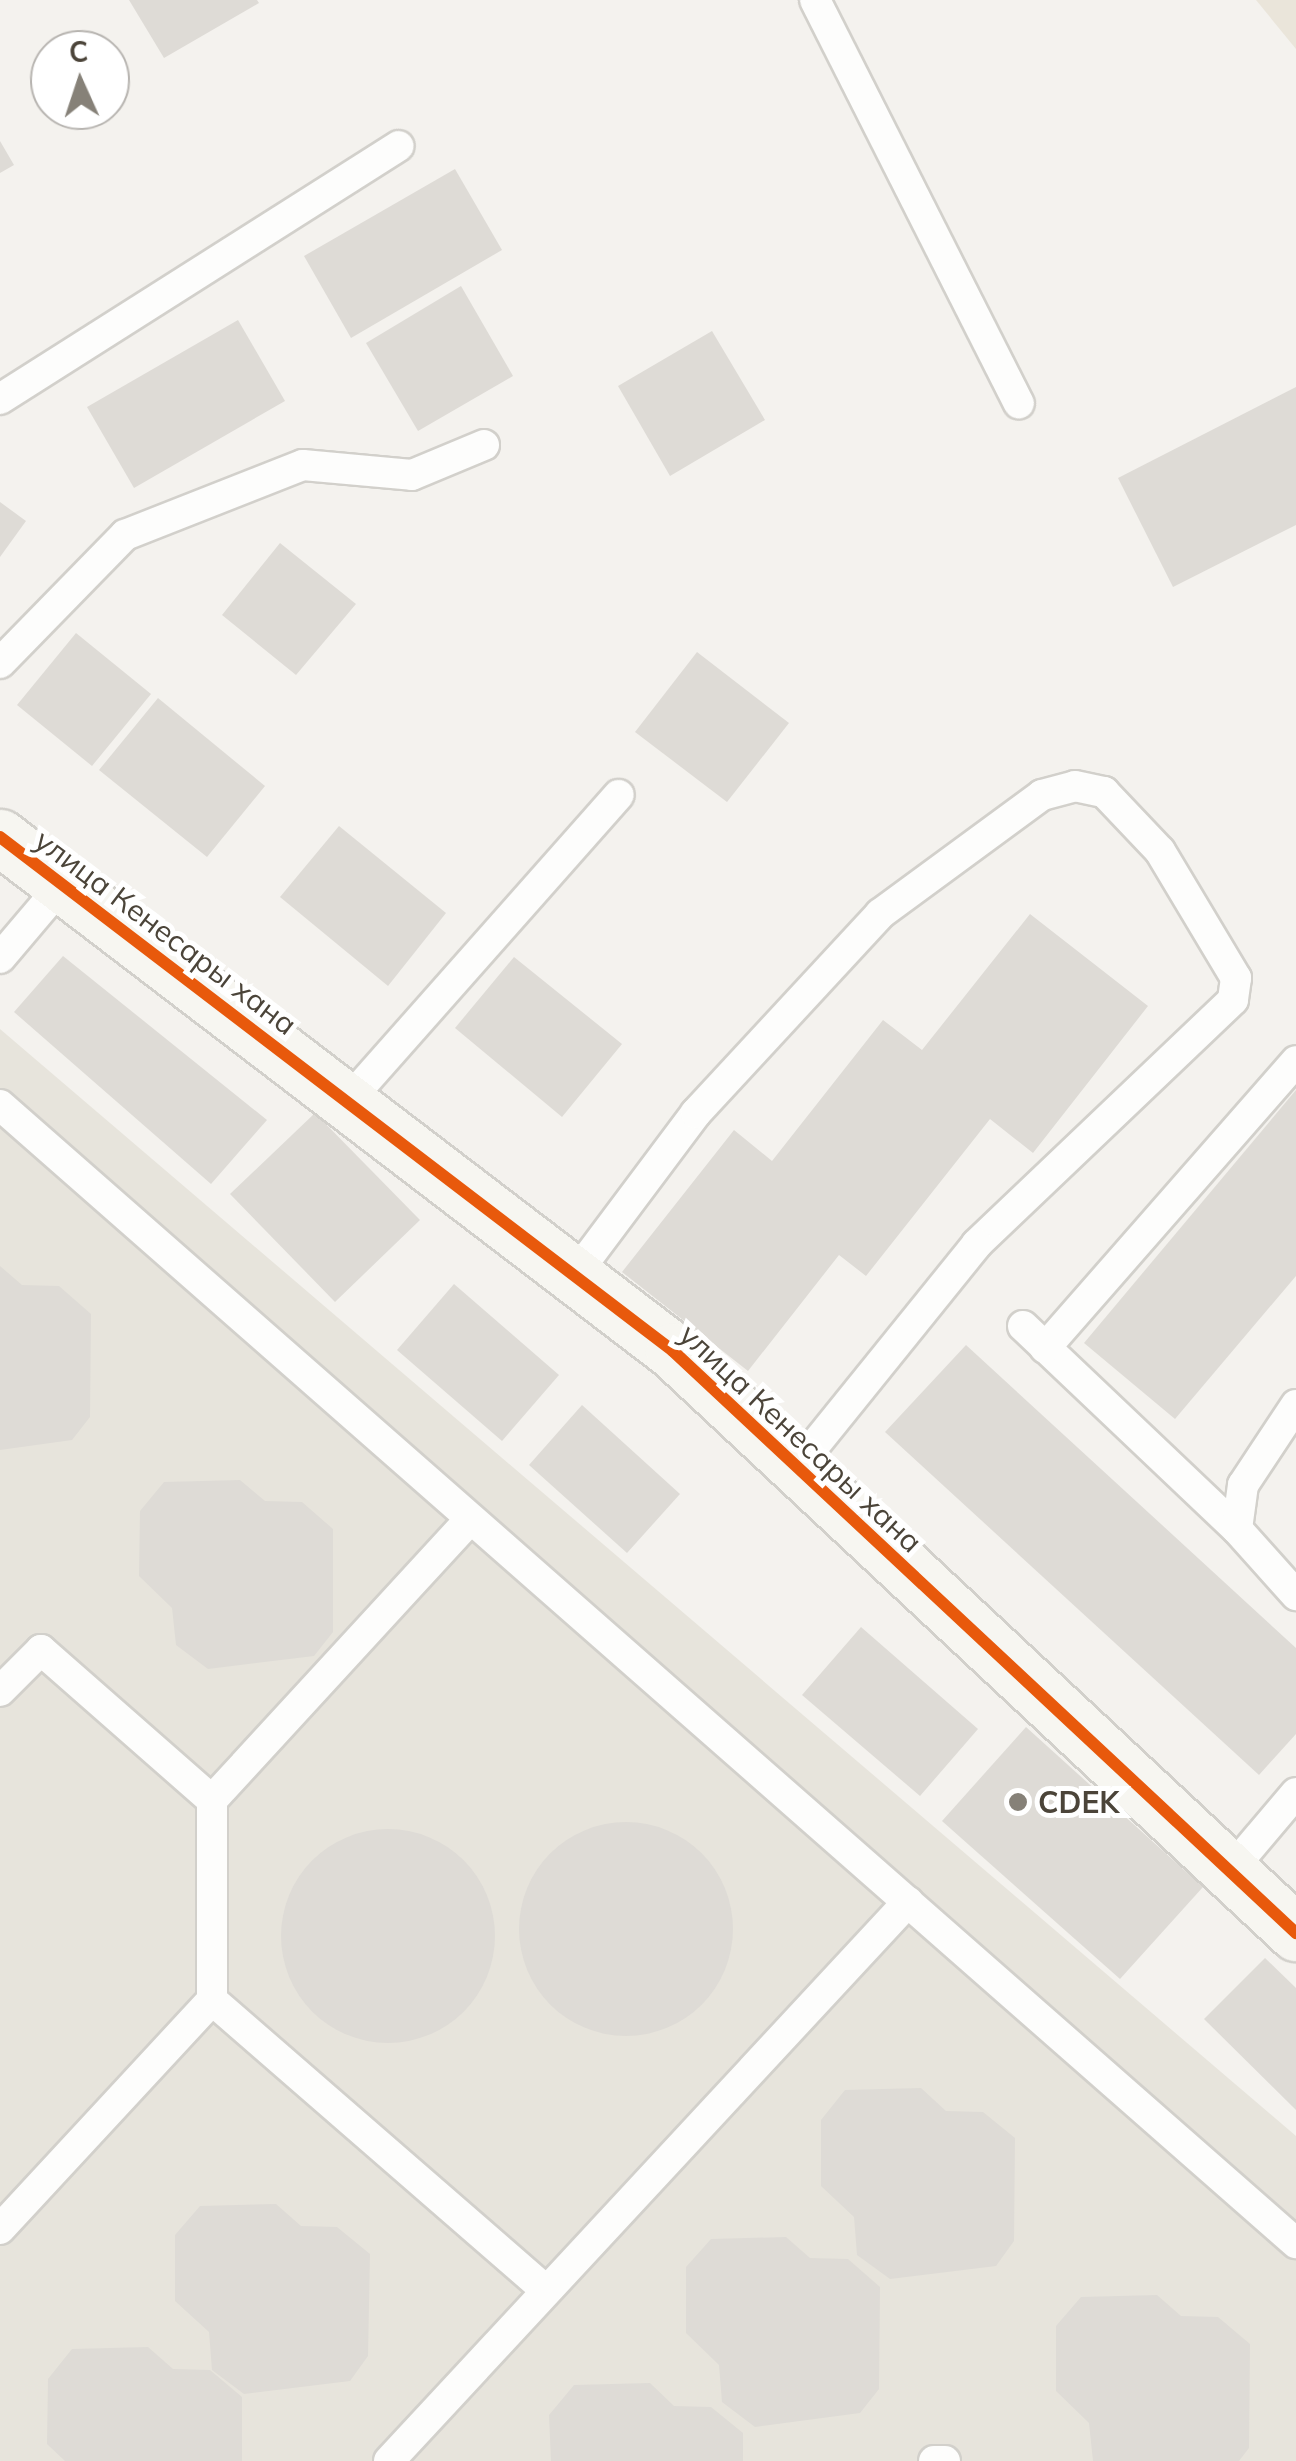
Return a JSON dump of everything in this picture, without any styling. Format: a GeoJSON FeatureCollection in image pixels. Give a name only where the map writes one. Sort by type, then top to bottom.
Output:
{"type":"FeatureCollection","features":[{"type":"Feature","properties":{"kind":"street","name":"улица Кенесары хана"},"geometry":{"type":"LineString","coordinates":[[0,837],[673,1351],[1296,1933]]}},
{"type":"Feature","properties":{"kind":"lane"},"geometry":{"type":"LineString","coordinates":[[815,0],[1019,403]]}},
{"type":"Feature","properties":{"kind":"lane"},"geometry":{"type":"LineString","coordinates":[[0,399],[398,146]]}},
{"type":"Feature","properties":{"kind":"lane"},"geometry":{"type":"LineString","coordinates":[[0,663],[125,534],[304,466],[412,475],[484,444]]}},
{"type":"Feature","properties":{"kind":"lane"},"geometry":{"type":"LineString","coordinates":[[574,1276],[696,1112],[880,914],[1042,795],[1075,786],[1115,802],[1160,851],[1230,967],[1232,1000],[978,1244],[797,1467]]}},
{"type":"Feature","properties":{"kind":"lane"},"geometry":{"type":"LineString","coordinates":[[347,1102],[618,795]]}},
{"type":"Feature","properties":{"kind":"lane"},"geometry":{"type":"LineString","coordinates":[[0,958],[62,885]]}},
{"type":"Feature","properties":{"kind":"lane"},"geometry":{"type":"LineString","coordinates":[[1045,1348],[1296,1061]]}},
{"type":"Feature","properties":{"kind":"lane"},"geometry":{"type":"LineString","coordinates":[[0,1105],[467,1523],[908,1902],[1296,2244]]}},
{"type":"Feature","properties":{"kind":"lane"},"geometry":{"type":"LineString","coordinates":[[1023,1326],[1238,1529],[1296,1595]]}},
{"type":"Feature","properties":{"kind":"lane"},"geometry":{"type":"LineString","coordinates":[[1238,1529],[1243,1485],[1296,1405]]}},
{"type":"Feature","properties":{"kind":"lane"},"geometry":{"type":"LineString","coordinates":[[0,2229],[212,2000],[212,1800],[467,1523]]}},
{"type":"Feature","properties":{"kind":"lane"},"geometry":{"type":"LineString","coordinates":[[0,1691],[40,1650],[212,1800]]}},
{"type":"Feature","properties":{"kind":"lane"},"geometry":{"type":"LineString","coordinates":[[1230,1871],[1296,1793]]}},
{"type":"Feature","properties":{"kind":"lane"},"geometry":{"type":"LineString","coordinates":[[395,2459],[543,2288],[908,1902]]}},
{"type":"Feature","properties":{"kind":"lane"},"geometry":{"type":"LineString","coordinates":[[212,2000],[543,2288]]}},
{"type":"Feature","properties":{"kind":"lane"},"geometry":{"type":"LineString","coordinates":[[934,2461],[946,2461]]}},
{"type":"Feature","properties":{"kind":"shaded area"},"geometry":{"type":"Polygon","coordinates":[[[1256,0],[1296,0],[1296,49],[1256,0]]]}},
{"type":"Feature","properties":{"kind":"shaded area"},"geometry":{"type":"Polygon","coordinates":[[[0,1029],[1296,2136],[1296,2461],[0,2461],[0,1029]]]}},
{"type":"Feature","properties":{"kind":"building"},"geometry":{"type":"Polygon","coordinates":[[[129,0],[257,0],[259,3],[164,58],[129,0]]]}},
{"type":"Feature","properties":{"kind":"building"},"geometry":{"type":"Polygon","coordinates":[[[0,141],[14,165],[0,173],[0,141]]]}},
{"type":"Feature","properties":{"kind":"building"},"geometry":{"type":"Polygon","coordinates":[[[455,169],[502,250],[351,338],[304,256],[455,169]]]}},
{"type":"Feature","properties":{"kind":"building"},"geometry":{"type":"Polygon","coordinates":[[[461,286],[513,376],[418,431],[366,343],[461,286]]]}},
{"type":"Feature","properties":{"kind":"building"},"geometry":{"type":"Polygon","coordinates":[[[238,320],[285,401],[134,488],[87,407],[238,320]]]}},
{"type":"Feature","properties":{"kind":"building"},"geometry":{"type":"Polygon","coordinates":[[[712,331],[765,420],[670,476],[618,386],[712,331]]]}},
{"type":"Feature","properties":{"kind":"building"},"geometry":{"type":"Polygon","coordinates":[[[1296,387],[1296,525],[1173,587],[1118,478],[1296,387]]]}},
{"type":"Feature","properties":{"kind":"building"},"geometry":{"type":"Polygon","coordinates":[[[0,502],[26,521],[0,557],[0,502]]]}},
{"type":"Feature","properties":{"kind":"building"},"geometry":{"type":"Polygon","coordinates":[[[280,543],[356,604],[296,675],[222,615],[280,543]]]}},
{"type":"Feature","properties":{"kind":"building"},"geometry":{"type":"Polygon","coordinates":[[[76,633],[151,694],[92,766],[17,705],[76,633]]]}},
{"type":"Feature","properties":{"kind":"building"},"geometry":{"type":"Polygon","coordinates":[[[697,652],[789,723],[727,802],[635,732],[697,652]]]}},
{"type":"Feature","properties":{"kind":"building"},"geometry":{"type":"Polygon","coordinates":[[[158,698],[265,786],[207,857],[99,770],[158,698]]]}},
{"type":"Feature","properties":{"kind":"building"},"geometry":{"type":"Polygon","coordinates":[[[339,826],[446,913],[388,986],[280,897],[339,826]]]}},
{"type":"Feature","properties":{"kind":"building"},"geometry":{"type":"Polygon","coordinates":[[[1030,914],[1148,1006],[1033,1153],[990,1119],[866,1276],[839,1255],[748,1371],[622,1272],[734,1130],[772,1161],[883,1020],[922,1050],[1030,914]]]}},
{"type":"Feature","properties":{"kind":"building"},"geometry":{"type":"Polygon","coordinates":[[[63,956],[267,1120],[211,1184],[14,1012],[63,956]]]}},
{"type":"Feature","properties":{"kind":"building"},"geometry":{"type":"Polygon","coordinates":[[[514,957],[622,1044],[562,1117],[455,1028],[514,957]]]}},
{"type":"Feature","properties":{"kind":"building"},"geometry":{"type":"Polygon","coordinates":[[[1296,1090],[1296,1276],[1175,1419],[1084,1343],[1296,1090]]]}},
{"type":"Feature","properties":{"kind":"building"},"geometry":{"type":"Polygon","coordinates":[[[315,1113],[420,1220],[335,1302],[230,1194],[315,1113]]]}},
{"type":"Feature","properties":{"kind":"building"},"geometry":{"type":"Polygon","coordinates":[[[0,1266],[22,1285],[59,1286],[91,1314],[90,1417],[72,1440],[0,1450],[0,1266]]]}},
{"type":"Feature","properties":{"kind":"building"},"geometry":{"type":"Polygon","coordinates":[[[454,1284],[559,1375],[502,1441],[397,1350],[454,1284]]]}},
{"type":"Feature","properties":{"kind":"building"},"geometry":{"type":"Polygon","coordinates":[[[966,1345],[1296,1648],[1296,1734],[1259,1775],[885,1432],[966,1345]]]}},
{"type":"Feature","properties":{"kind":"building"},"geometry":{"type":"Polygon","coordinates":[[[582,1405],[680,1494],[627,1553],[529,1465],[582,1405]]]}},
{"type":"Feature","properties":{"kind":"building"},"geometry":{"type":"Polygon","coordinates":[[[240,1480],[265,1501],[302,1502],[333,1529],[333,1632],[314,1656],[208,1669],[176,1645],[172,1608],[139,1576],[140,1511],[164,1482],[240,1480]]]}},
{"type":"Feature","properties":{"kind":"building"},"geometry":{"type":"Polygon","coordinates":[[[861,1627],[978,1729],[920,1796],[802,1695],[861,1627]]]}},
{"type":"Feature","properties":{"kind":"building"},"geometry":{"type":"Polygon","coordinates":[[[1026,1727],[1203,1887],[1120,1979],[942,1821],[1026,1727]]]}},
{"type":"Feature","properties":{"kind":"building"},"geometry":{"type":"Polygon","coordinates":[[[626,1822],[667,1830],[702,1853],[725,1888],[733,1929],[725,1970],[702,2005],[667,2028],[626,2036],[585,2028],[550,2005],[527,1970],[519,1929],[527,1888],[550,1853],[585,1830],[626,1822]]]}},
{"type":"Feature","properties":{"kind":"building"},"geometry":{"type":"Polygon","coordinates":[[[388,1829],[429,1837],[464,1860],[487,1895],[495,1936],[487,1977],[464,2012],[429,2035],[388,2043],[347,2035],[312,2012],[289,1977],[281,1936],[289,1895],[312,1860],[347,1837],[388,1829]]]}},
{"type":"Feature","properties":{"kind":"building"},"geometry":{"type":"Polygon","coordinates":[[[1265,1958],[1296,1988],[1296,2110],[1204,2019],[1265,1958]]]}},
{"type":"Feature","properties":{"kind":"building"},"geometry":{"type":"Polygon","coordinates":[[[921,2088],[946,2111],[983,2112],[1015,2138],[1014,2241],[996,2266],[890,2279],[857,2255],[854,2217],[821,2186],[821,2120],[845,2090],[921,2088]]]}},
{"type":"Feature","properties":{"kind":"building"},"geometry":{"type":"Polygon","coordinates":[[[276,2204],[301,2226],[337,2227],[370,2254],[368,2356],[350,2381],[244,2394],[212,2370],[209,2332],[175,2301],[175,2235],[200,2206],[276,2204]]]}},
{"type":"Feature","properties":{"kind":"building"},"geometry":{"type":"Polygon","coordinates":[[[786,2237],[810,2258],[848,2259],[880,2287],[879,2389],[860,2413],[755,2427],[722,2402],[719,2365],[686,2333],[686,2267],[711,2239],[786,2237]]]}},
{"type":"Feature","properties":{"kind":"building"},"geometry":{"type":"Polygon","coordinates":[[[1157,2295],[1181,2316],[1218,2317],[1250,2344],[1249,2448],[1239,2461],[1093,2461],[1089,2423],[1056,2391],[1056,2326],[1081,2297],[1157,2295]]]}},
{"type":"Feature","properties":{"kind":"building"},"geometry":{"type":"Polygon","coordinates":[[[148,2347],[173,2369],[210,2370],[242,2397],[242,2461],[65,2461],[47,2444],[48,2379],[72,2349],[148,2347]]]}},
{"type":"Feature","properties":{"kind":"building"},"geometry":{"type":"Polygon","coordinates":[[[650,2383],[674,2406],[711,2407],[743,2433],[743,2461],[551,2461],[549,2415],[574,2385],[650,2383]]]}},
{"type":"Feature","properties":{"kind":"cycle path"},"geometry":{"type":"LineString","coordinates":[[0,837],[673,1351],[1296,1933]]}},
{"type":"Feature","properties":{"kind":"place","name":"CDEK"},"geometry":{"type":"Point","coordinates":[1018,1802]}}]}
